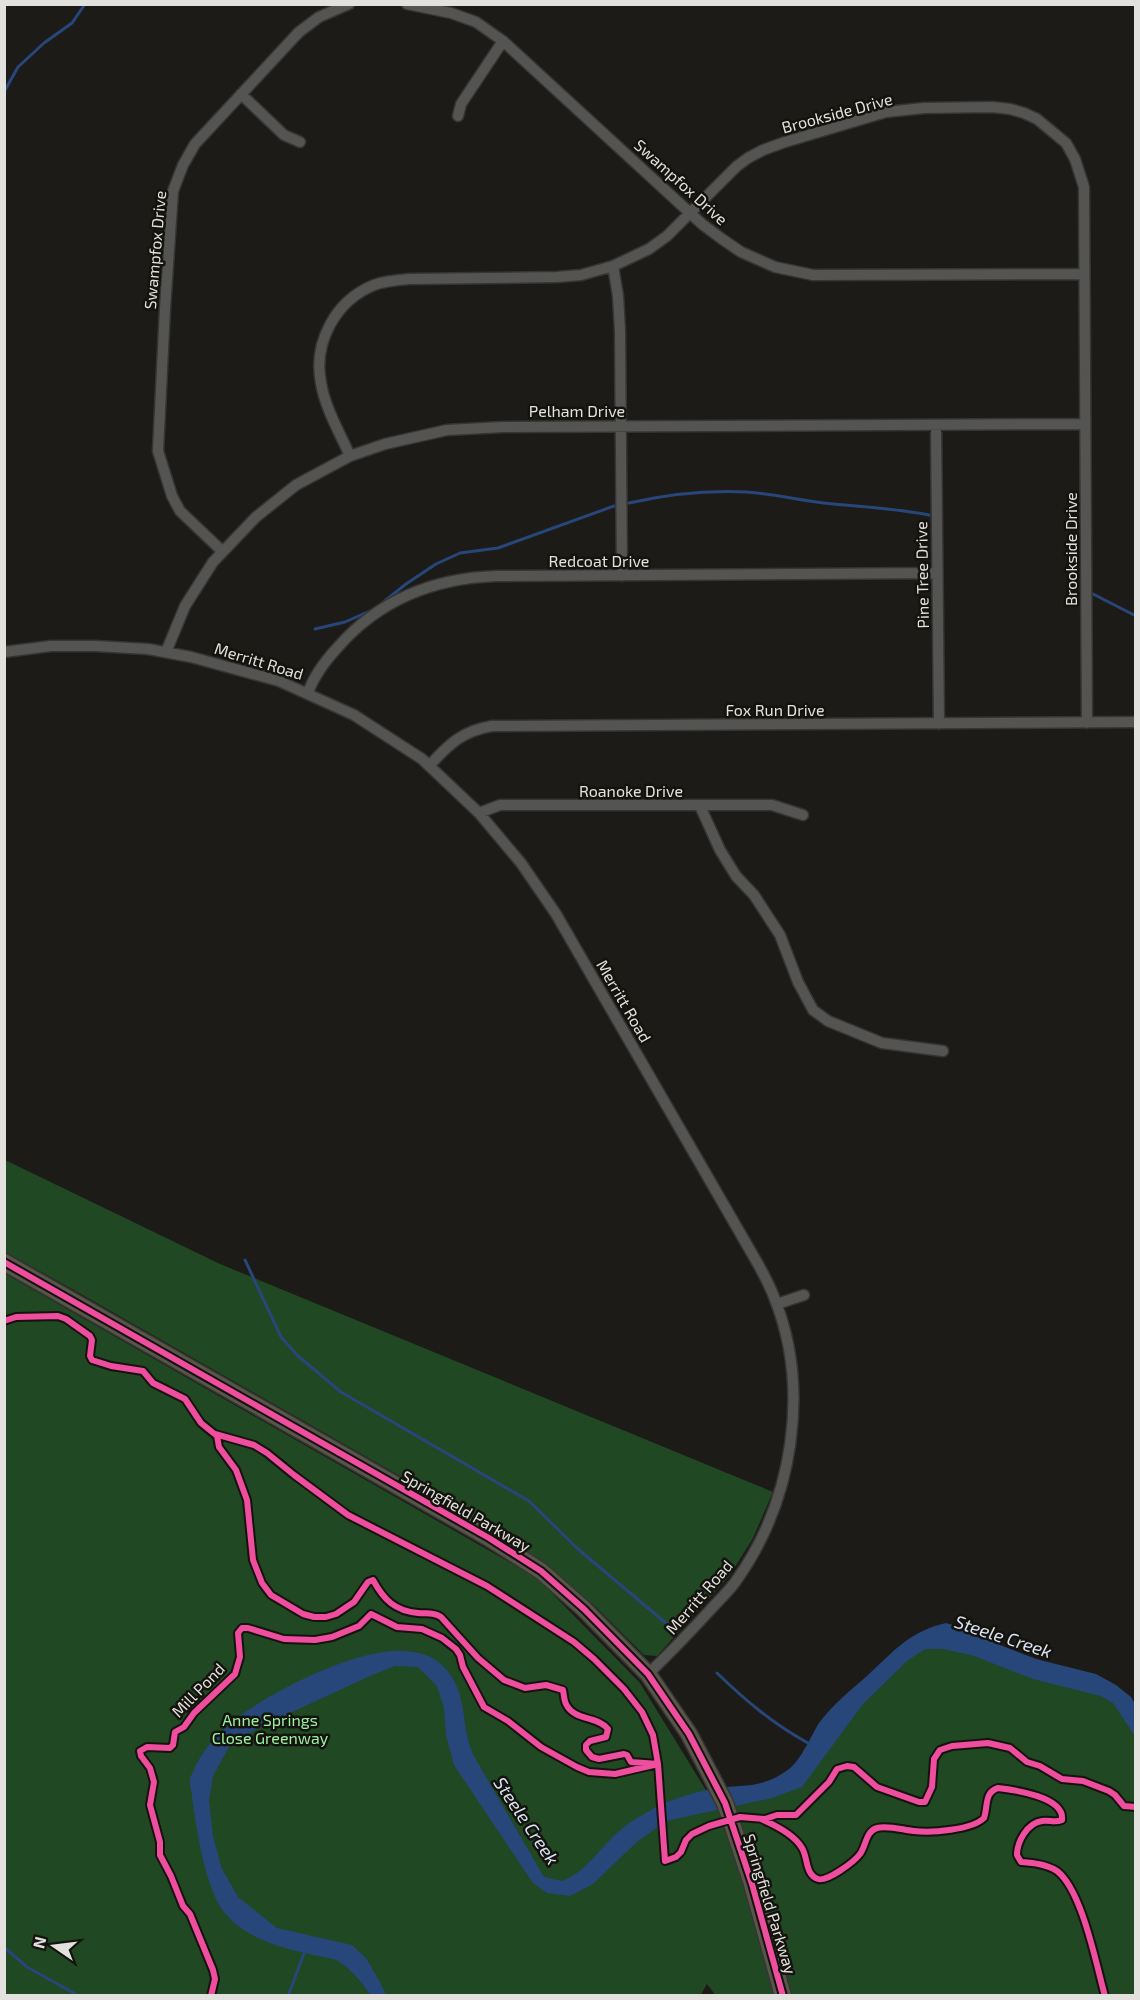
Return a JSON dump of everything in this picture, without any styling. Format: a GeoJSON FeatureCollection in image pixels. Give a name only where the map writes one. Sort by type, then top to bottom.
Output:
{"type":"FeatureCollection","features":[{"type":"Feature","properties":{"kind":"main road","name":"Springfield Parkway"},"geometry":{"type":"LineString","coordinates":[[4,1262],[515,1555],[541,1571],[584,1609],[648,1674],[689,1734],[724,1798],[783,1995]]}},
{"type":"Feature","properties":{"kind":"street","name":"Swampfox Drive"},"geometry":{"type":"LineString","coordinates":[[222,551],[180,511],[163,472],[158,452],[173,191],[183,165],[195,144],[299,32],[319,17],[349,4]]}},
{"type":"Feature","properties":{"kind":"street","name":"Swampfox Drive"},"geometry":{"type":"LineString","coordinates":[[407,4],[451,13],[476,22],[503,41],[722,239],[741,252],[775,267],[813,275],[1084,274]]}},
{"type":"Feature","properties":{"kind":"street"},"geometry":{"type":"LineString","coordinates":[[458,116],[461,104],[503,41]]}},
{"type":"Feature","properties":{"kind":"street"},"geometry":{"type":"LineString","coordinates":[[241,94],[284,135],[300,142]]}},
{"type":"Feature","properties":{"kind":"street","name":"Brookside Drive"},"geometry":{"type":"LineString","coordinates":[[351,456],[321,385],[320,350],[326,333],[345,304],[374,285],[389,281],[581,275],[613,266],[649,249],[667,236],[742,162],[763,150],[886,112],[924,108],[1010,109],[1037,119],[1066,143],[1075,159],[1084,187],[1087,723]]}},
{"type":"Feature","properties":{"kind":"street"},"geometry":{"type":"LineString","coordinates":[[613,266],[620,331],[622,576]]}},
{"type":"Feature","properties":{"kind":"street","name":"Pelham Drive"},"geometry":{"type":"LineString","coordinates":[[166,652],[185,606],[213,562],[256,517],[296,485],[351,456],[385,444],[447,430],[621,426],[1084,423]]}},
{"type":"Feature","properties":{"kind":"street","name":"Pine Tree Drive"},"geometry":{"type":"LineString","coordinates":[[936,425],[939,724]]}},
{"type":"Feature","properties":{"kind":"street","name":"Redcoat Drive"},"geometry":{"type":"LineString","coordinates":[[308,693],[317,672],[345,639],[386,606],[416,591],[454,579],[937,573]]}},
{"type":"Feature","properties":{"kind":"street","name":"Merritt Road"},"geometry":{"type":"LineString","coordinates":[[4,651],[51,646],[148,649],[236,668],[279,681],[308,693],[354,715],[429,766],[479,813],[521,863],[556,914],[743,1237],[777,1304],[787,1342],[793,1397],[788,1463],[772,1515],[757,1548],[735,1582],[682,1641],[648,1674]]}},
{"type":"Feature","properties":{"kind":"street","name":"Fox Run Drive"},"geometry":{"type":"LineString","coordinates":[[429,766],[465,733],[492,726],[1136,722]]}},
{"type":"Feature","properties":{"kind":"street","name":"Roanoke Drive"},"geometry":{"type":"LineString","coordinates":[[479,813],[500,805],[700,806],[720,850],[736,876],[754,895],[780,935],[798,982],[813,1010],[828,1021],[882,1043],[943,1051]]}},
{"type":"Feature","properties":{"kind":"street"},"geometry":{"type":"LineString","coordinates":[[700,806],[772,806],[803,815]]}},
{"type":"Feature","properties":{"kind":"street"},"geometry":{"type":"LineString","coordinates":[[777,1304],[804,1295]]}},
{"type":"Feature","properties":{"kind":"green space"},"geometry":{"type":"Polygon","coordinates":[[[5,1160],[220,1264],[773,1492],[753,1538],[730,1575],[657,1656],[644,1655],[596,1607],[545,1564],[484,1524],[5,1252],[5,1160]]]}},
{"type":"Feature","properties":{"kind":"green space","name":"Anne Springs Close Greenway"},"geometry":{"type":"Polygon","coordinates":[[[4,1273],[537,1578],[640,1683],[712,1800],[758,1793],[813,1754],[925,1639],[1093,1684],[1135,1721],[1135,1995],[716,1996],[707,1984],[700,1996],[5,1995],[4,1273]]]}},
{"type":"Feature","properties":{"kind":"water"},"geometry":{"type":"Polygon","coordinates":[[[946,1623],[977,1632],[1000,1645],[1036,1659],[1096,1674],[1116,1685],[1131,1697],[1135,1704],[1135,1736],[1113,1703],[1101,1696],[1033,1679],[974,1656],[944,1649],[925,1649],[907,1661],[863,1704],[802,1787],[772,1798],[666,1821],[637,1842],[593,1884],[570,1896],[547,1893],[533,1883],[454,1765],[446,1735],[444,1708],[437,1686],[418,1667],[395,1666],[260,1727],[229,1747],[213,1776],[209,1801],[213,1836],[222,1869],[238,1897],[277,1928],[352,1945],[366,1958],[386,1995],[370,1995],[355,1976],[336,1960],[279,1946],[242,1929],[223,1911],[211,1887],[201,1849],[190,1784],[191,1776],[201,1756],[212,1741],[240,1716],[281,1690],[328,1668],[373,1654],[392,1651],[426,1655],[443,1666],[457,1687],[467,1735],[475,1758],[544,1877],[562,1881],[585,1867],[622,1828],[667,1802],[711,1789],[769,1781],[789,1769],[802,1754],[819,1723],[842,1698],[903,1643],[922,1631],[946,1623]]]}},
{"type":"Feature","properties":{"kind":"waterway"},"geometry":{"type":"LineString","coordinates":[[4,92],[18,67],[44,43],[72,23],[85,4]]}},
{"type":"Feature","properties":{"kind":"waterway"},"geometry":{"type":"LineString","coordinates":[[629,503],[688,493],[747,492],[929,515]]}},
{"type":"Feature","properties":{"kind":"waterway"},"geometry":{"type":"LineString","coordinates":[[381,604],[436,564],[460,553],[498,548],[614,506]]}},
{"type":"Feature","properties":{"kind":"waterway"},"geometry":{"type":"LineString","coordinates":[[1093,594],[1136,616]]}},
{"type":"Feature","properties":{"kind":"waterway"},"geometry":{"type":"LineString","coordinates":[[315,629],[345,622],[370,611]]}},
{"type":"Feature","properties":{"kind":"waterway"},"geometry":{"type":"LineString","coordinates":[[245,1260],[281,1337],[298,1356],[341,1392],[529,1501],[578,1549],[674,1630]]}},
{"type":"Feature","properties":{"kind":"waterway"},"geometry":{"type":"LineString","coordinates":[[717,1673],[760,1711],[808,1743]]}},
{"type":"Feature","properties":{"kind":"waterway"},"geometry":{"type":"LineString","coordinates":[[4,1947],[27,1967],[79,1996]]}},
{"type":"Feature","properties":{"kind":"waterway"},"geometry":{"type":"LineString","coordinates":[[288,1996],[305,1951]]}},
{"type":"Feature","properties":{"kind":"cycle path"},"geometry":{"type":"LineString","coordinates":[[4,1262],[489,1538],[541,1571],[584,1609],[648,1674],[689,1734],[725,1803],[752,1884],[783,1996]]}},
{"type":"Feature","properties":{"kind":"cycle path","name":"Mill Pond"},"geometry":{"type":"LineString","coordinates":[[4,1321],[16,1317],[58,1316],[66,1319],[90,1336],[92,1360],[111,1366],[143,1371],[153,1383],[185,1399],[201,1423],[217,1436],[219,1447],[236,1470],[247,1500],[253,1560],[262,1583],[271,1595],[303,1614],[326,1617],[336,1614],[354,1602],[368,1582],[373,1580],[386,1599],[397,1607],[410,1612],[441,1617],[478,1658],[504,1680],[525,1688],[546,1685],[563,1690],[565,1702],[570,1709],[608,1729],[606,1737],[590,1741],[586,1745],[586,1750],[592,1757],[599,1759],[624,1754],[631,1762],[658,1764],[615,1774],[589,1772],[541,1747],[508,1721],[484,1707],[456,1649],[442,1638],[422,1629],[397,1627],[371,1614],[359,1626],[332,1637],[315,1640],[284,1639],[242,1628],[238,1633],[240,1657],[235,1674],[194,1713],[184,1727],[175,1732],[173,1745],[170,1748],[147,1747],[140,1751],[150,1768],[154,1782],[150,1805],[160,1842],[160,1855],[183,1906],[190,1914],[213,1970],[215,1979],[211,1996]]}},
{"type":"Feature","properties":{"kind":"cycle path"},"geometry":{"type":"LineString","coordinates":[[215,1434],[254,1445],[348,1515],[487,1586],[574,1642],[594,1659],[624,1689],[642,1712],[653,1735],[658,1764],[665,1861],[676,1857],[692,1834],[709,1826],[740,1817],[765,1819],[777,1815],[796,1815],[829,1782],[837,1769],[847,1766],[854,1767],[877,1787],[925,1802],[932,1787],[934,1759],[940,1750],[952,1746],[988,1743],[1010,1748],[1027,1762],[1040,1766],[1062,1779],[1083,1781],[1109,1791],[1124,1806],[1136,1807]]}},
{"type":"Feature","properties":{"kind":"cycle path"},"geometry":{"type":"LineString","coordinates":[[761,1819],[794,1838],[804,1852],[811,1874],[822,1879],[840,1871],[857,1857],[871,1832],[877,1828],[891,1827],[930,1832],[970,1825],[984,1818],[988,1796],[998,1788],[1027,1793],[1048,1800],[1061,1812],[1062,1820],[1042,1821],[1032,1825],[1021,1839],[1017,1855],[1021,1862],[1039,1864],[1057,1871],[1066,1881],[1081,1910],[1105,1996]]}},
{"type":"Feature","properties":{"kind":"water label","name":"Steele Creek"},"geometry":{"type":"Point","coordinates":[1003,1637]}},
{"type":"Feature","properties":{"kind":"water label","name":"Steele Creek"},"geometry":{"type":"Point","coordinates":[526,1821]}}]}
